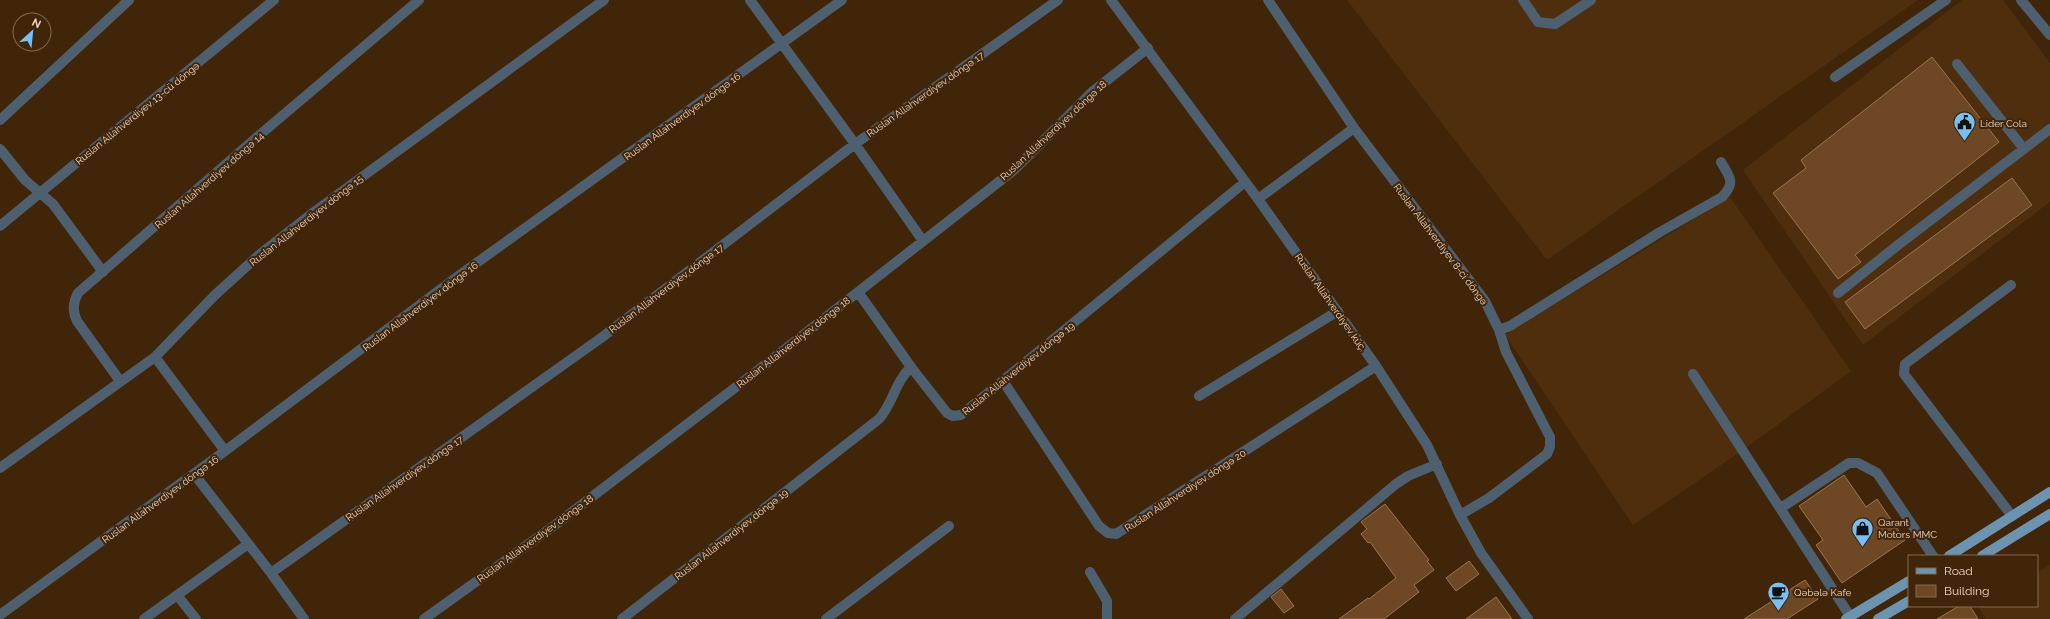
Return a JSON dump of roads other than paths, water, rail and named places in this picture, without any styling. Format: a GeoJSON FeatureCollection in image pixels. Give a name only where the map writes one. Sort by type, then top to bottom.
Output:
{"type":"FeatureCollection","features":[{"type":"Feature","properties":{"kind":"main road"},"geometry":{"type":"LineString","coordinates":[[1951,555],[2050,492]]}},
{"type":"Feature","properties":{"kind":"main road"},"geometry":{"type":"LineString","coordinates":[[1984,555],[2050,514]]}},
{"type":"Feature","properties":{"kind":"main road"},"geometry":{"type":"LineString","coordinates":[[1848,618],[1908,582]]}},
{"type":"Feature","properties":{"kind":"main road"},"geometry":{"type":"LineString","coordinates":[[1880,618],[1908,601]]}},
{"type":"Feature","properties":{"kind":"street"},"geometry":{"type":"LineString","coordinates":[[0,120],[129,0]]}},
{"type":"Feature","properties":{"kind":"street","name":"Ruslan Allahverdiyev 13-cü döngə"},"geometry":{"type":"LineString","coordinates":[[0,226],[274,0]]}},
{"type":"Feature","properties":{"kind":"street","name":"Ruslan Allahverdiyev döngə 14"},"geometry":{"type":"LineString","coordinates":[[120,381],[74,314],[74,300],[78,293],[256,138],[418,0]]}},
{"type":"Feature","properties":{"kind":"street","name":"Ruslan Allahverdiyev döngə 15"},"geometry":{"type":"LineString","coordinates":[[0,468],[155,357],[215,295],[258,255],[314,212],[604,0]]}},
{"type":"Feature","properties":{"kind":"street"},"geometry":{"type":"LineString","coordinates":[[750,0],[855,144],[923,241]]}},
{"type":"Feature","properties":{"kind":"street","name":"Ruslan Allahverdiyev döngə 16"},"geometry":{"type":"LineString","coordinates":[[0,615],[194,474],[457,277],[842,0]]}},
{"type":"Feature","properties":{"kind":"street","name":"Ruslan Allahverdiyev döngə 17"},"geometry":{"type":"LineString","coordinates":[[271,573],[600,338],[855,144],[1058,0]]}},
{"type":"Feature","properties":{"kind":"street","name":"Ruslan Allahverdiyev küç."},"geometry":{"type":"LineString","coordinates":[[1111,0],[1148,48],[1258,199],[1376,366],[1427,445],[1460,515],[1481,553],[1528,619]]}},
{"type":"Feature","properties":{"kind":"street","name":"Ruslan Allahverdiyev 8-ci döngə"},"geometry":{"type":"LineString","coordinates":[[1268,0],[1354,128],[1485,301],[1499,330],[1506,352],[1550,437],[1550,447],[1546,454],[1489,498],[1460,515]]}},
{"type":"Feature","properties":{"kind":"street"},"geometry":{"type":"LineString","coordinates":[[1523,0],[1538,22],[1555,24],[1591,0]]}},
{"type":"Feature","properties":{"kind":"street"},"geometry":{"type":"LineString","coordinates":[[1835,76],[1946,0]]}},
{"type":"Feature","properties":{"kind":"street"},"geometry":{"type":"LineString","coordinates":[[2021,0],[2050,34]]}},
{"type":"Feature","properties":{"kind":"street","name":"Ruslan Allahverdiyev döngə 18"},"geometry":{"type":"LineString","coordinates":[[424,619],[555,525],[1014,170],[1092,92],[1148,48]]}},
{"type":"Feature","properties":{"kind":"street"},"geometry":{"type":"LineString","coordinates":[[1957,64],[2024,149]]}},
{"type":"Feature","properties":{"kind":"street"},"geometry":{"type":"LineString","coordinates":[[1258,199],[1354,128]]}},
{"type":"Feature","properties":{"kind":"street"},"geometry":{"type":"LineString","coordinates":[[1838,293],[1898,245],[2050,129]]}},
{"type":"Feature","properties":{"kind":"street"},"geometry":{"type":"LineString","coordinates":[[0,149],[25,180],[40,192],[65,219],[103,272]]}},
{"type":"Feature","properties":{"kind":"street"},"geometry":{"type":"LineString","coordinates":[[1499,330],[1510,326],[1660,232],[1722,197],[1730,189],[1731,181],[1720,162]]}},
{"type":"Feature","properties":{"kind":"street","name":"Ruslan Allahverdiyev döngə 19"},"geometry":{"type":"LineString","coordinates":[[622,619],[880,419],[888,409],[899,381],[911,367],[947,413],[953,416],[961,415],[1245,182]]}},
{"type":"Feature","properties":{"kind":"street"},"geometry":{"type":"LineString","coordinates":[[2011,285],[1906,364],[1904,374],[2012,516]]}},
{"type":"Feature","properties":{"kind":"street"},"geometry":{"type":"LineString","coordinates":[[858,292],[911,367]]}},
{"type":"Feature","properties":{"kind":"street"},"geometry":{"type":"LineString","coordinates":[[1199,396],[1338,311]]}},
{"type":"Feature","properties":{"kind":"street"},"geometry":{"type":"LineString","coordinates":[[155,357],[225,451]]}},
{"type":"Feature","properties":{"kind":"street","name":"Ruslan Allahverdiyev döngə 20"},"geometry":{"type":"LineString","coordinates":[[1003,381],[1099,526],[1108,533],[1116,534],[1376,366]]}},
{"type":"Feature","properties":{"kind":"street"},"geometry":{"type":"LineString","coordinates":[[1693,374],[1781,508],[1848,618]]}},
{"type":"Feature","properties":{"kind":"street"},"geometry":{"type":"LineString","coordinates":[[1781,508],[1849,463],[1858,463],[1877,473],[1932,555]]}},
{"type":"Feature","properties":{"kind":"street"},"geometry":{"type":"LineString","coordinates":[[1235,619],[1396,484],[1408,476],[1437,464]]}},
{"type":"Feature","properties":{"kind":"street"},"geometry":{"type":"LineString","coordinates":[[194,474],[271,573],[304,619]]}},
{"type":"Feature","properties":{"kind":"street"},"geometry":{"type":"LineString","coordinates":[[826,619],[949,526]]}},
{"type":"Feature","properties":{"kind":"street"},"geometry":{"type":"LineString","coordinates":[[144,619],[248,544]]}},
{"type":"Feature","properties":{"kind":"street"},"geometry":{"type":"LineString","coordinates":[[1090,572],[1107,601],[1107,619]]}},
{"type":"Feature","properties":{"kind":"street"},"geometry":{"type":"LineString","coordinates":[[177,595],[196,619]]}},
{"type":"Feature","properties":{"kind":"place","name":"Lider Cola"},"geometry":{"type":"Point","coordinates":[1964,142]}},
{"type":"Feature","properties":{"kind":"place","name":"Qarant Motors MMC"},"geometry":{"type":"Point","coordinates":[1862,548]}},
{"type":"Feature","properties":{"kind":"place","name":"Qəbələ Kafe"},"geometry":{"type":"Point","coordinates":[1778,612]}}]}
